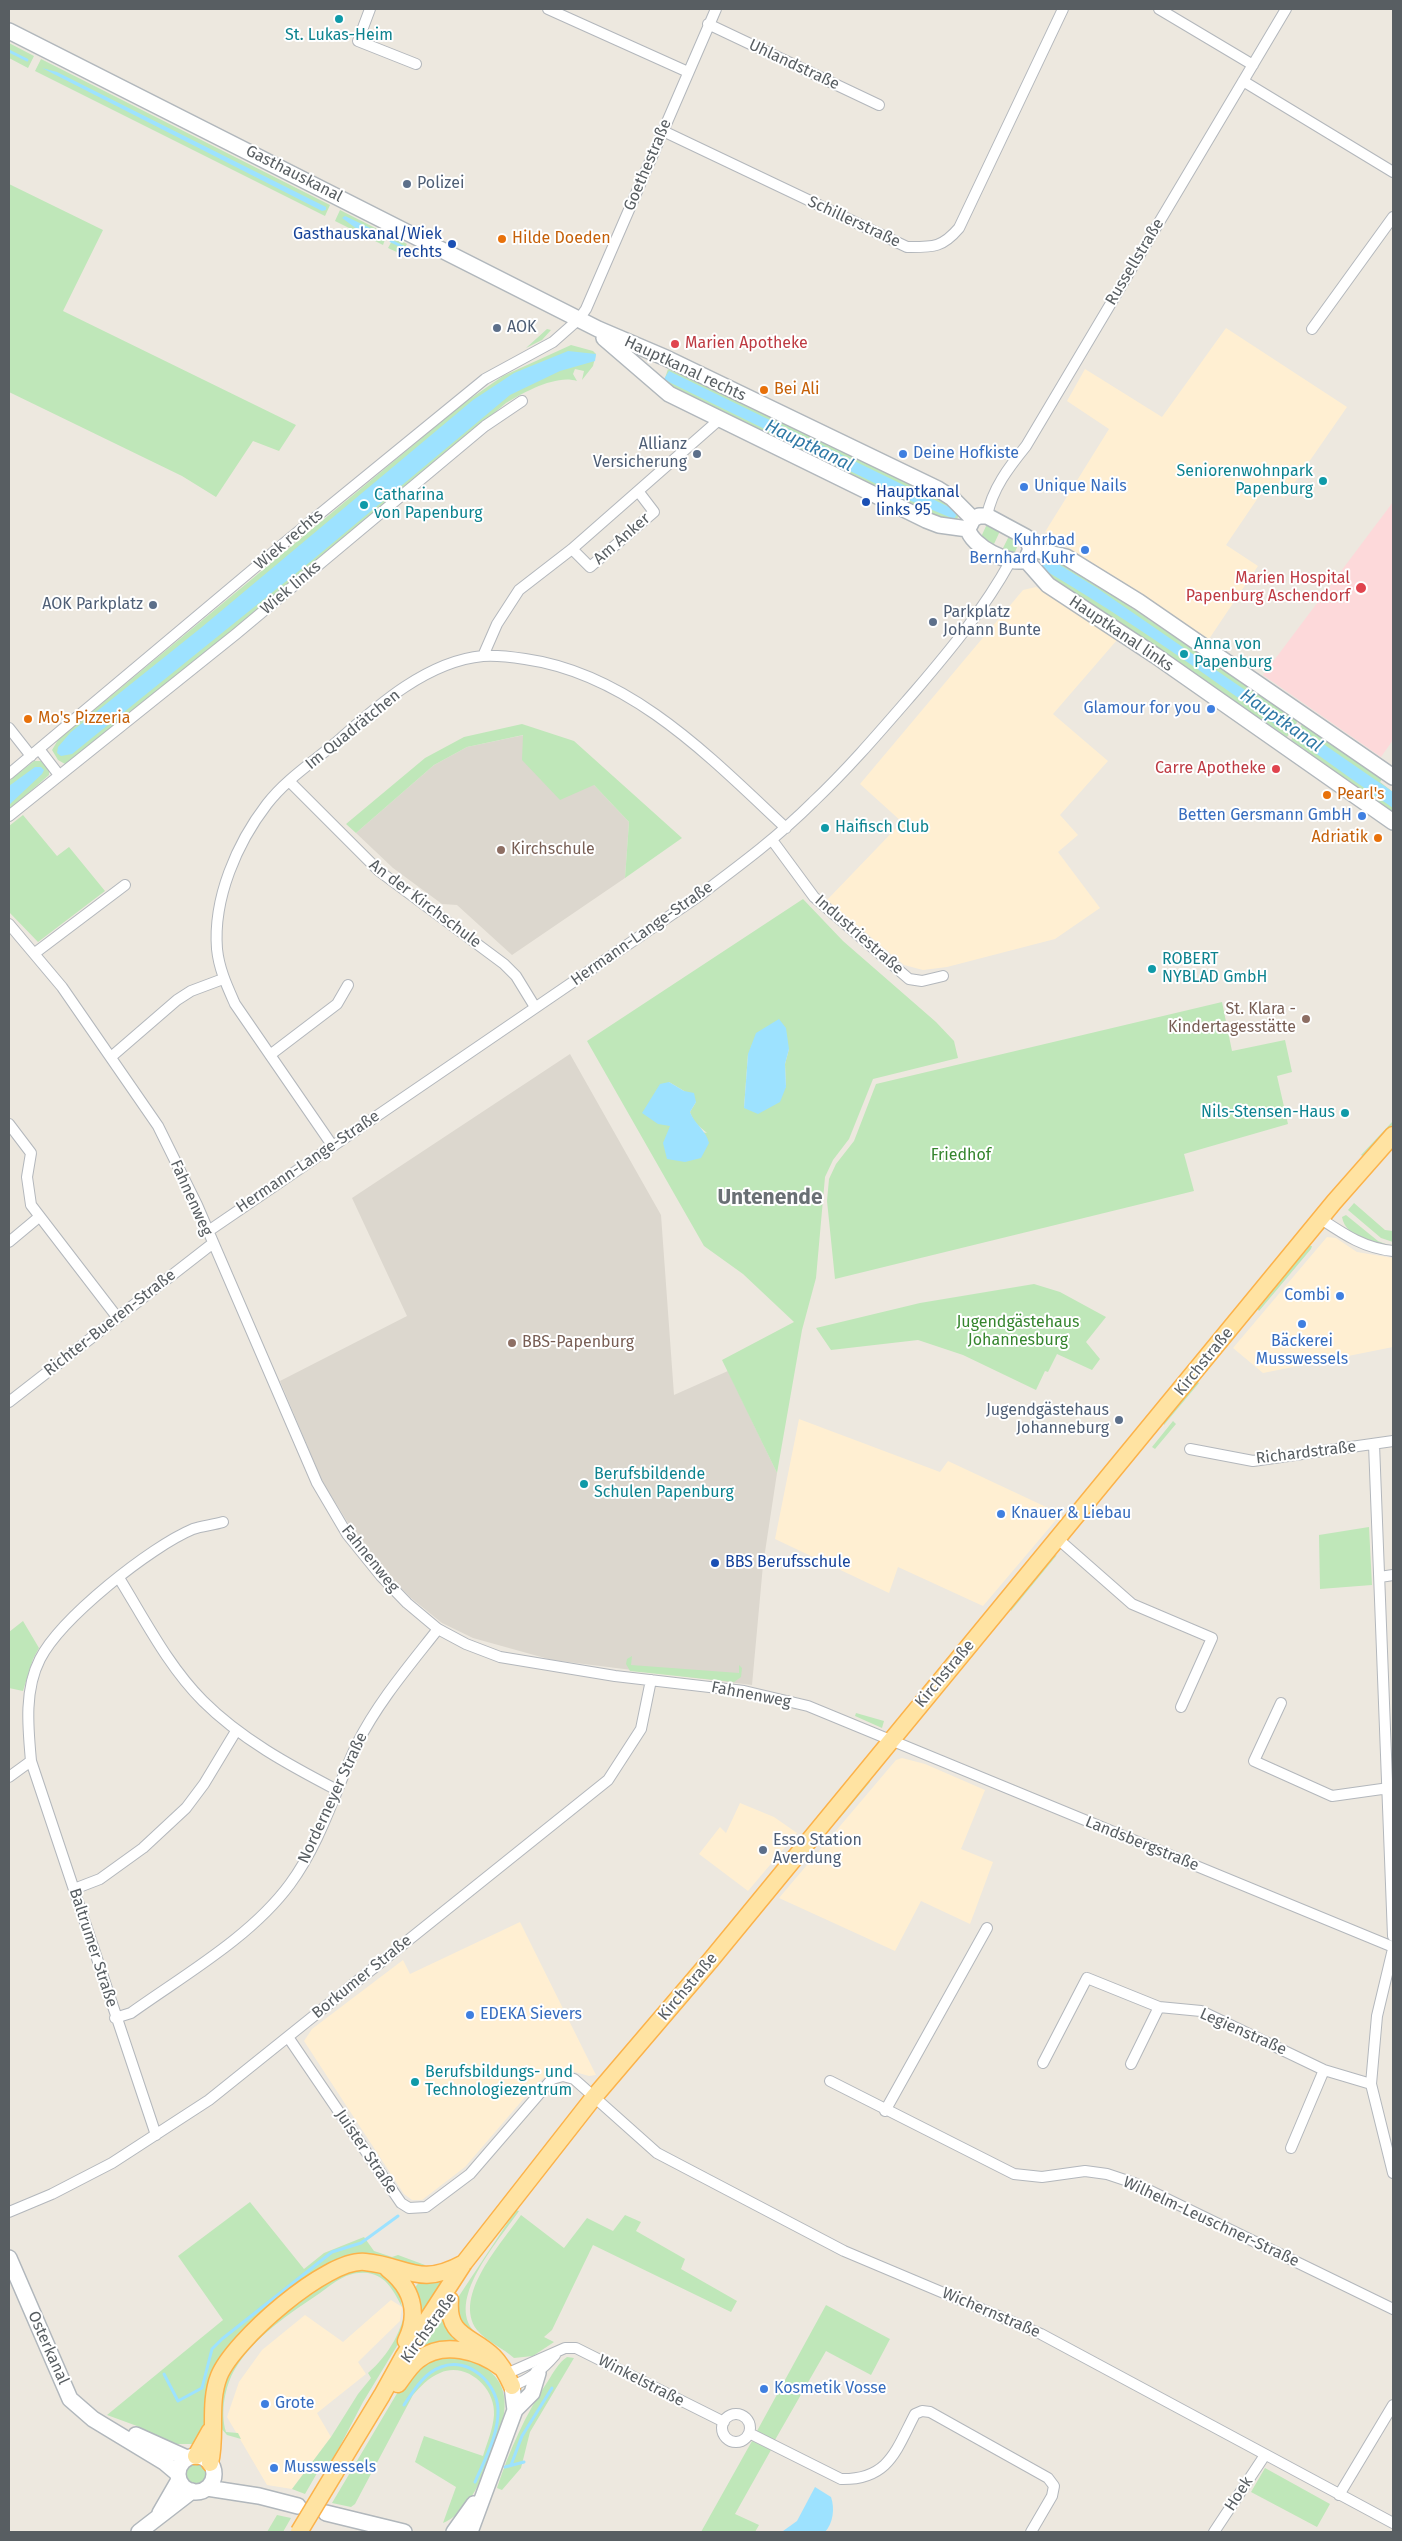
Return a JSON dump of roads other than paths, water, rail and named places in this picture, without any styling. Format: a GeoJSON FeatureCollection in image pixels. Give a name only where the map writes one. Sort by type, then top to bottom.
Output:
{"type":"FeatureCollection","features":[{"type":"Feature","properties":{"kind":"main road","name":"Kirchstraße"},"geometry":{"type":"LineString","coordinates":[[394,2376],[403,2356],[464,2264],[594,2097],[710,1961],[890,1740],[1321,1219],[1393,1135]]}},
{"type":"Feature","properties":{"kind":"main road","name":"Kirchstraße"},"geometry":{"type":"LineString","coordinates":[[394,2376],[450,2300],[483,2250],[502,2216]]}},
{"type":"Feature","properties":{"kind":"main road"},"geometry":{"type":"LineString","coordinates":[[201,2472],[213,2424],[214,2398],[219,2377],[238,2346],[256,2327],[330,2271],[345,2264],[364,2262],[421,2276],[430,2276],[449,2272],[464,2264]]}},
{"type":"Feature","properties":{"kind":"main road"},"geometry":{"type":"LineString","coordinates":[[386,2267],[400,2278],[411,2296],[414,2306],[413,2321],[405,2343],[403,2356]]}},
{"type":"Feature","properties":{"kind":"main road"},"geometry":{"type":"LineString","coordinates":[[450,2300],[449,2314],[456,2329],[493,2356],[507,2376]]}},
{"type":"Feature","properties":{"kind":"main road"},"geometry":{"type":"LineString","coordinates":[[382,2395],[395,2389],[410,2367],[427,2354],[454,2349],[465,2350],[488,2359],[507,2376]]}},
{"type":"Feature","properties":{"kind":"main road"},"geometry":{"type":"LineString","coordinates":[[299,2532],[394,2376]]}},
{"type":"Feature","properties":{"kind":"street"},"geometry":{"type":"LineString","coordinates":[[370,9],[358,41],[416,64]]}},
{"type":"Feature","properties":{"kind":"street"},"geometry":{"type":"LineString","coordinates":[[548,9],[688,72]]}},
{"type":"Feature","properties":{"kind":"street","name":"Goethestraße"},"geometry":{"type":"LineString","coordinates":[[579,320],[586,309],[716,9]]}},
{"type":"Feature","properties":{"kind":"street","name":"Schillerstraße"},"geometry":{"type":"LineString","coordinates":[[663,131],[907,247],[934,247],[948,240],[959,228],[1063,9]]}},
{"type":"Feature","properties":{"kind":"street"},"geometry":{"type":"LineString","coordinates":[[1159,9],[1253,65]]}},
{"type":"Feature","properties":{"kind":"street","name":"Russellstraße"},"geometry":{"type":"LineString","coordinates":[[976,521],[993,496],[1004,474],[1026,446],[1286,9]]}},
{"type":"Feature","properties":{"kind":"street","name":"Uhlandstraße"},"geometry":{"type":"LineString","coordinates":[[708,24],[879,105]]}},
{"type":"Feature","properties":{"kind":"street","name":"Gasthauskanal"},"geometry":{"type":"LineString","coordinates":[[9,31],[579,320]]}},
{"type":"Feature","properties":{"kind":"street"},"geometry":{"type":"LineString","coordinates":[[1243,81],[1393,172]]}},
{"type":"Feature","properties":{"kind":"street"},"geometry":{"type":"LineString","coordinates":[[1312,330],[1393,217]]}},
{"type":"Feature","properties":{"kind":"street"},"geometry":{"type":"LineString","coordinates":[[579,320],[613,344],[669,394],[939,526],[976,521],[973,541],[1010,562],[1018,563],[1028,555],[1066,558],[1139,602],[1393,777]]}},
{"type":"Feature","properties":{"kind":"street","name":"Hauptkanal rechts"},"geometry":{"type":"LineString","coordinates":[[579,320],[666,358],[938,489],[952,498],[976,521]]}},
{"type":"Feature","properties":{"kind":"street","name":"Wiek rechts"},"geometry":{"type":"LineString","coordinates":[[9,774],[297,532],[485,379],[553,342],[579,320]]}},
{"type":"Feature","properties":{"kind":"street"},"geometry":{"type":"LineString","coordinates":[[648,376],[655,364],[666,358]]}},
{"type":"Feature","properties":{"kind":"street","name":"Wiek links"},"geometry":{"type":"LineString","coordinates":[[9,816],[244,627],[485,426],[522,401]]}},
{"type":"Feature","properties":{"kind":"street","name":"Am Anker"},"geometry":{"type":"LineString","coordinates":[[483,656],[497,624],[519,590],[572,549],[720,420]]}},
{"type":"Feature","properties":{"kind":"street","name":"Am Anker"},"geometry":{"type":"LineString","coordinates":[[572,549],[590,567],[654,512],[638,491]]}},
{"type":"Feature","properties":{"kind":"street","name":"Hauptkanal links"},"geometry":{"type":"LineString","coordinates":[[976,521],[1026,537],[1028,555],[1048,585],[1156,656],[1393,822]]}},
{"type":"Feature","properties":{"kind":"street","name":"Hermann-Lange-Straße"},"geometry":{"type":"LineString","coordinates":[[207,1232],[696,898],[772,840],[814,802],[881,730],[959,639],[992,593],[1010,562]]}},
{"type":"Feature","properties":{"kind":"street","name":"Im Quadrätchen"},"geometry":{"type":"LineString","coordinates":[[332,1145],[235,1004],[223,979],[217,948],[220,912],[226,884],[235,857],[268,803],[382,702],[420,679],[452,664],[483,656],[525,659],[576,671],[628,697],[673,727],[706,754],[786,828]]}},
{"type":"Feature","properties":{"kind":"street"},"geometry":{"type":"LineString","coordinates":[[9,728],[31,756]]}},
{"type":"Feature","properties":{"kind":"street"},"geometry":{"type":"LineString","coordinates":[[39,749],[59,775]]}},
{"type":"Feature","properties":{"kind":"street","name":"An der Kirchschule"},"geometry":{"type":"LineString","coordinates":[[290,782],[379,871],[504,964],[516,976],[535,1007]]}},
{"type":"Feature","properties":{"kind":"street","name":"Industriestraße"},"geometry":{"type":"LineString","coordinates":[[772,840],[814,897],[909,978],[922,981],[943,976]]}},
{"type":"Feature","properties":{"kind":"street"},"geometry":{"type":"LineString","coordinates":[[35,953],[125,885]]}},
{"type":"Feature","properties":{"kind":"street","name":"Fahnenweg"},"geometry":{"type":"LineString","coordinates":[[9,924],[35,953],[111,1057],[158,1126],[197,1205],[212,1244],[317,1483],[347,1534],[381,1576],[438,1629],[466,1644],[500,1657],[555,1667],[744,1691],[776,1697],[849,1721],[890,1740]]}},
{"type":"Feature","properties":{"kind":"street"},"geometry":{"type":"LineString","coordinates":[[111,1057],[177,1000],[191,991],[223,979]]}},
{"type":"Feature","properties":{"kind":"street"},"geometry":{"type":"LineString","coordinates":[[270,1055],[337,1004],[348,985]]}},
{"type":"Feature","properties":{"kind":"street"},"geometry":{"type":"LineString","coordinates":[[9,1124],[31,1153],[28,1193],[31,1205],[117,1317]]}},
{"type":"Feature","properties":{"kind":"street"},"geometry":{"type":"LineString","coordinates":[[9,1242],[39,1217]]}},
{"type":"Feature","properties":{"kind":"street"},"geometry":{"type":"LineString","coordinates":[[1321,1219],[1347,1238],[1374,1249],[1393,1251]]}},
{"type":"Feature","properties":{"kind":"street","name":"Richter-Bueren-Straße"},"geometry":{"type":"LineString","coordinates":[[9,1402],[212,1244]]}},
{"type":"Feature","properties":{"kind":"street","name":"Richardstraße"},"geometry":{"type":"LineString","coordinates":[[1190,1449],[1253,1461],[1393,1441]]}},
{"type":"Feature","properties":{"kind":"street"},"geometry":{"type":"LineString","coordinates":[[1374,1444],[1389,1788],[1393,1936]]}},
{"type":"Feature","properties":{"kind":"street","name":"Baltrumer Straße"},"geometry":{"type":"LineString","coordinates":[[156,2134],[115,2018],[31,1761],[28,1728],[30,1696],[40,1660],[66,1622],[149,1554],[193,1529],[223,1522]]}},
{"type":"Feature","properties":{"kind":"street"},"geometry":{"type":"LineString","coordinates":[[1058,1539],[1132,1604],[1212,1638],[1181,1708]]}},
{"type":"Feature","properties":{"kind":"street"},"geometry":{"type":"LineString","coordinates":[[1380,1577],[1393,1575]]}},
{"type":"Feature","properties":{"kind":"street"},"geometry":{"type":"LineString","coordinates":[[119,1578],[166,1656],[202,1700],[236,1731],[296,1768],[337,1790]]}},
{"type":"Feature","properties":{"kind":"street","name":"Norderneyer Straße"},"geometry":{"type":"LineString","coordinates":[[115,2018],[131,2013],[263,1916],[290,1884],[310,1852],[358,1742],[373,1716],[438,1629]]}},
{"type":"Feature","properties":{"kind":"street","name":"Borkumer Straße"},"geometry":{"type":"LineString","coordinates":[[9,2212],[52,2194],[112,2163],[209,2100],[608,1780],[641,1729],[651,1680]]}},
{"type":"Feature","properties":{"kind":"street"},"geometry":{"type":"LineString","coordinates":[[1281,1703],[1254,1761],[1332,1796],[1389,1788]]}},
{"type":"Feature","properties":{"kind":"street"},"geometry":{"type":"LineString","coordinates":[[74,1889],[100,1879],[136,1854],[186,1808],[204,1784],[236,1731]]}},
{"type":"Feature","properties":{"kind":"street","name":"Landsbergstraße"},"geometry":{"type":"LineString","coordinates":[[890,1740],[1393,1948]]}},
{"type":"Feature","properties":{"kind":"street"},"geometry":{"type":"LineString","coordinates":[[9,1777],[31,1761]]}},
{"type":"Feature","properties":{"kind":"street"},"geometry":{"type":"LineString","coordinates":[[885,2111],[987,1928]]}},
{"type":"Feature","properties":{"kind":"street"},"geometry":{"type":"LineString","coordinates":[[1393,1948],[1377,2016],[1371,2084],[1393,2173]]}},
{"type":"Feature","properties":{"kind":"street","name":"Legienstraße"},"geometry":{"type":"LineString","coordinates":[[1043,2063],[1087,1978],[1159,2007],[1201,2011],[1324,2070],[1371,2084]]}},
{"type":"Feature","properties":{"kind":"street"},"geometry":{"type":"LineString","coordinates":[[1131,2064],[1159,2007]]}},
{"type":"Feature","properties":{"kind":"street","name":"Juister Straße"},"geometry":{"type":"LineString","coordinates":[[288,2037],[401,2203],[410,2208],[426,2207],[470,2174],[552,2079],[563,2076],[574,2079],[594,2097]]}},
{"type":"Feature","properties":{"kind":"street"},"geometry":{"type":"LineString","coordinates":[[1291,2148],[1324,2070]]}},
{"type":"Feature","properties":{"kind":"street","name":"Wilhelm-Leuschner-Straße"},"geometry":{"type":"LineString","coordinates":[[830,2081],[885,2111],[1014,2174],[1042,2177],[1085,2171],[1107,2174],[1134,2183],[1393,2309]]}},
{"type":"Feature","properties":{"kind":"street","name":"Wichernstraße"},"geometry":{"type":"LineString","coordinates":[[594,2097],[657,2153],[844,2251],[1041,2334],[1393,2523]]}},
{"type":"Feature","properties":{"kind":"street","name":"Osterkanal"},"geometry":{"type":"LineString","coordinates":[[9,2258],[70,2398],[104,2425],[164,2462],[178,2476],[184,2487],[201,2472]]}},
{"type":"Feature","properties":{"kind":"street","name":"Winkelstraße"},"geometry":{"type":"LineString","coordinates":[[507,2376],[565,2348],[576,2348],[724,2422]]}},
{"type":"Feature","properties":{"kind":"street"},"geometry":{"type":"LineString","coordinates":[[515,2410],[507,2376],[527,2380],[538,2373],[557,2352]]}},
{"type":"Feature","properties":{"kind":"street"},"geometry":{"type":"LineString","coordinates":[[470,2532],[482,2493],[515,2410],[532,2393],[538,2373]]}},
{"type":"Feature","properties":{"kind":"street"},"geometry":{"type":"LineString","coordinates":[[1339,2495],[1393,2406]]}},
{"type":"Feature","properties":{"kind":"street"},"geometry":{"type":"LineString","coordinates":[[750,2433],[841,2479],[850,2479],[879,2471],[887,2465],[915,2414],[922,2411],[930,2412],[1048,2478],[1054,2486],[1052,2496],[1031,2532]]}},
{"type":"Feature","properties":{"kind":"street"},"geometry":{"type":"LineString","coordinates":[[740,2415],[747,2420],[750,2433],[740,2442],[731,2441],[724,2435],[724,2422],[730,2416],[740,2415]]}},
{"type":"Feature","properties":{"kind":"street","name":"Osterkanal"},"geometry":{"type":"LineString","coordinates":[[104,2425],[134,2434],[170,2452],[201,2472],[259,2496],[298,2506]]}},
{"type":"Feature","properties":{"kind":"street","name":"Hoek"},"geometry":{"type":"LineString","coordinates":[[1214,2532],[1265,2455]]}},
{"type":"Feature","properties":{"kind":"street"},"geometry":{"type":"LineString","coordinates":[[139,2532],[158,2516],[201,2472],[180,2464],[178,2476],[158,2516]]}},
{"type":"Feature","properties":{"kind":"street"},"geometry":{"type":"LineString","coordinates":[[454,2532],[482,2493]]}},
{"type":"Feature","properties":{"kind":"street"},"geometry":{"type":"LineString","coordinates":[[326,2513],[404,2532]]}},
{"type":"Feature","properties":{"kind":"water"},"geometry":{"type":"Polygon","coordinates":[[[42,68],[57,72],[326,207],[326,210],[322,211],[42,68]]]}},
{"type":"Feature","properties":{"kind":"water"},"geometry":{"type":"Polygon","coordinates":[[[345,216],[387,236],[384,241],[357,229],[342,218],[345,216]]]}},
{"type":"Feature","properties":{"kind":"water"},"geometry":{"type":"Polygon","coordinates":[[[568,351],[596,354],[595,361],[560,371],[510,395],[310,562],[72,754],[61,756],[57,753],[58,747],[71,732],[202,627],[473,400],[514,373],[568,351]]]}},
{"type":"Feature","properties":{"kind":"water","name":"Hauptkanal"},"geometry":{"type":"Polygon","coordinates":[[[669,371],[953,509],[957,514],[954,519],[911,501],[671,383],[664,379],[669,371]]]}},
{"type":"Feature","properties":{"kind":"water","name":"Hauptkanal"},"geometry":{"type":"Polygon","coordinates":[[[1045,559],[1050,559],[1097,588],[1393,792],[1393,808],[1132,624],[1041,568],[1045,559]]]}},
{"type":"Feature","properties":{"kind":"water"},"geometry":{"type":"Polygon","coordinates":[[[35,767],[41,767],[44,770],[42,774],[9,805],[9,786],[35,767]]]}},
{"type":"Feature","properties":{"kind":"water"},"geometry":{"type":"Polygon","coordinates":[[[779,1019],[786,1028],[789,1049],[785,1064],[786,1087],[780,1102],[758,1114],[744,1108],[748,1054],[756,1033],[779,1019]]]}},
{"type":"Feature","properties":{"kind":"water"},"geometry":{"type":"Polygon","coordinates":[[[669,1082],[684,1091],[694,1093],[696,1102],[690,1112],[708,1138],[709,1143],[701,1158],[685,1162],[667,1159],[663,1143],[670,1126],[658,1124],[642,1113],[660,1084],[669,1082]]]}},
{"type":"Feature","properties":{"kind":"water"},"geometry":{"type":"Polygon","coordinates":[[[815,2487],[831,2497],[833,2506],[828,2528],[825,2532],[783,2531],[797,2521],[815,2487]]]}},
{"type":"Feature","properties":{"kind":"waterway"},"geometry":{"type":"LineString","coordinates":[[9,51],[27,60]]}},
{"type":"Feature","properties":{"kind":"waterway"},"geometry":{"type":"LineString","coordinates":[[391,241],[403,247]]}},
{"type":"Feature","properties":{"kind":"waterway"},"geometry":{"type":"LineString","coordinates":[[164,2374],[178,2401],[202,2388],[212,2349],[222,2339],[332,2252],[361,2243],[398,2216]]}},
{"type":"Feature","properties":{"kind":"waterway"},"geometry":{"type":"LineString","coordinates":[[404,2405],[424,2378],[441,2367],[461,2365],[471,2369],[487,2381],[496,2399],[498,2418],[491,2446],[475,2482]]}},
{"type":"Feature","properties":{"kind":"waterway"},"geometry":{"type":"LineString","coordinates":[[511,2465],[522,2436],[552,2388]]}},
{"type":"Feature","properties":{"kind":"waterway"},"geometry":{"type":"LineString","coordinates":[[505,2467],[524,2462]]}},
{"type":"Feature","properties":{"kind":"place","name":"St. Lukas-Heim"},"geometry":{"type":"Point","coordinates":[339,19]}},
{"type":"Feature","properties":{"kind":"place","name":"Polizei"},"geometry":{"type":"Point","coordinates":[407,184]}},
{"type":"Feature","properties":{"kind":"place","name":"Hilde Doeden"},"geometry":{"type":"Point","coordinates":[502,239]}},
{"type":"Feature","properties":{"kind":"place","name":"Gasthauskanal/Wiek rechts"},"geometry":{"type":"Point","coordinates":[452,244]}},
{"type":"Feature","properties":{"kind":"place","name":"AOK"},"geometry":{"type":"Point","coordinates":[497,328]}},
{"type":"Feature","properties":{"kind":"place","name":"Marien Apotheke"},"geometry":{"type":"Point","coordinates":[675,344]}},
{"type":"Feature","properties":{"kind":"place","name":"Bei Ali"},"geometry":{"type":"Point","coordinates":[764,390]}},
{"type":"Feature","properties":{"kind":"place","name":"Allianz Versicherung"},"geometry":{"type":"Point","coordinates":[697,454]}},
{"type":"Feature","properties":{"kind":"place","name":"Deine Hofkiste"},"geometry":{"type":"Point","coordinates":[903,454]}},
{"type":"Feature","properties":{"kind":"place","name":"Seniorenwohnpark Papenburg"},"geometry":{"type":"Point","coordinates":[1323,481]}},
{"type":"Feature","properties":{"kind":"place","name":"Unique Nails"},"geometry":{"type":"Point","coordinates":[1024,487]}},
{"type":"Feature","properties":{"kind":"place","name":"Hauptkanal links 95"},"geometry":{"type":"Point","coordinates":[866,502]}},
{"type":"Feature","properties":{"kind":"place","name":"Catharina von Papenburg"},"geometry":{"type":"Point","coordinates":[364,505]}},
{"type":"Feature","properties":{"kind":"place","name":"Kuhrbad Bernhard Kuhr"},"geometry":{"type":"Point","coordinates":[1085,550]}},
{"type":"Feature","properties":{"kind":"place","name":"Marien Hospital Papenburg Aschendorf"},"geometry":{"type":"Point","coordinates":[1361,588]}},
{"type":"Feature","properties":{"kind":"place","name":"AOK Parkplatz"},"geometry":{"type":"Point","coordinates":[153,605]}},
{"type":"Feature","properties":{"kind":"place","name":"Parkplatz Johann Bunte"},"geometry":{"type":"Point","coordinates":[933,622]}},
{"type":"Feature","properties":{"kind":"place","name":"Anna von Papenburg"},"geometry":{"type":"Point","coordinates":[1184,654]}},
{"type":"Feature","properties":{"kind":"place","name":"Glamour for you"},"geometry":{"type":"Point","coordinates":[1211,709]}},
{"type":"Feature","properties":{"kind":"place","name":"Mo's Pizzeria"},"geometry":{"type":"Point","coordinates":[28,719]}},
{"type":"Feature","properties":{"kind":"place","name":"Carre Apotheke"},"geometry":{"type":"Point","coordinates":[1276,769]}},
{"type":"Feature","properties":{"kind":"place","name":"Pearl's"},"geometry":{"type":"Point","coordinates":[1327,795]}},
{"type":"Feature","properties":{"kind":"place","name":"Betten Gersmann GmbH"},"geometry":{"type":"Point","coordinates":[1362,816]}},
{"type":"Feature","properties":{"kind":"place","name":"Haifisch Club"},"geometry":{"type":"Point","coordinates":[825,828]}},
{"type":"Feature","properties":{"kind":"place","name":"Adriatik"},"geometry":{"type":"Point","coordinates":[1378,838]}},
{"type":"Feature","properties":{"kind":"place","name":"Kirchschule"},"geometry":{"type":"Point","coordinates":[501,850]}},
{"type":"Feature","properties":{"kind":"place","name":"ROBERT NYBLAD GmbH"},"geometry":{"type":"Point","coordinates":[1152,969]}},
{"type":"Feature","properties":{"kind":"place","name":"St. Klara - Kindertagesstätte"},"geometry":{"type":"Point","coordinates":[1306,1019]}},
{"type":"Feature","properties":{"kind":"place","name":"Nils-Stensen-Haus"},"geometry":{"type":"Point","coordinates":[1345,1113]}},
{"type":"Feature","properties":{"kind":"place","name":"Combi"},"geometry":{"type":"Point","coordinates":[1340,1296]}},
{"type":"Feature","properties":{"kind":"place","name":"Bäckerei Musswessels"},"geometry":{"type":"Point","coordinates":[1302,1324]}},
{"type":"Feature","properties":{"kind":"place","name":"BBS-Papenburg"},"geometry":{"type":"Point","coordinates":[512,1343]}},
{"type":"Feature","properties":{"kind":"place","name":"Jugendgästehaus Johanneburg"},"geometry":{"type":"Point","coordinates":[1119,1420]}},
{"type":"Feature","properties":{"kind":"place","name":"Berufsbildende Schulen Papenburg"},"geometry":{"type":"Point","coordinates":[584,1484]}},
{"type":"Feature","properties":{"kind":"place","name":"Knauer & Liebau"},"geometry":{"type":"Point","coordinates":[1001,1514]}},
{"type":"Feature","properties":{"kind":"place","name":"BBS Berufsschule"},"geometry":{"type":"Point","coordinates":[715,1563]}},
{"type":"Feature","properties":{"kind":"place","name":"Esso Station Averdung"},"geometry":{"type":"Point","coordinates":[763,1850]}},
{"type":"Feature","properties":{"kind":"place","name":"EDEKA Sievers"},"geometry":{"type":"Point","coordinates":[470,2015]}},
{"type":"Feature","properties":{"kind":"place","name":"Berufsbildungs- und Technologiezentrum"},"geometry":{"type":"Point","coordinates":[415,2082]}},
{"type":"Feature","properties":{"kind":"place","name":"Kosmetik Vosse"},"geometry":{"type":"Point","coordinates":[764,2389]}},
{"type":"Feature","properties":{"kind":"place","name":"Grote"},"geometry":{"type":"Point","coordinates":[265,2404]}},
{"type":"Feature","properties":{"kind":"place","name":"Musswessels"},"geometry":{"type":"Point","coordinates":[274,2468]}},
{"type":"Feature","properties":{"kind":"district","name":"Untenende"},"geometry":{"type":"Point","coordinates":[770,1198]}},
{"type":"Feature","properties":{"kind":"park label","name":"Friedhof"},"geometry":{"type":"Point","coordinates":[961,1156]}},
{"type":"Feature","properties":{"kind":"park label","name":"Jugendgästehaus Johannesburg"},"geometry":{"type":"Point","coordinates":[1018,1332]}}]}
